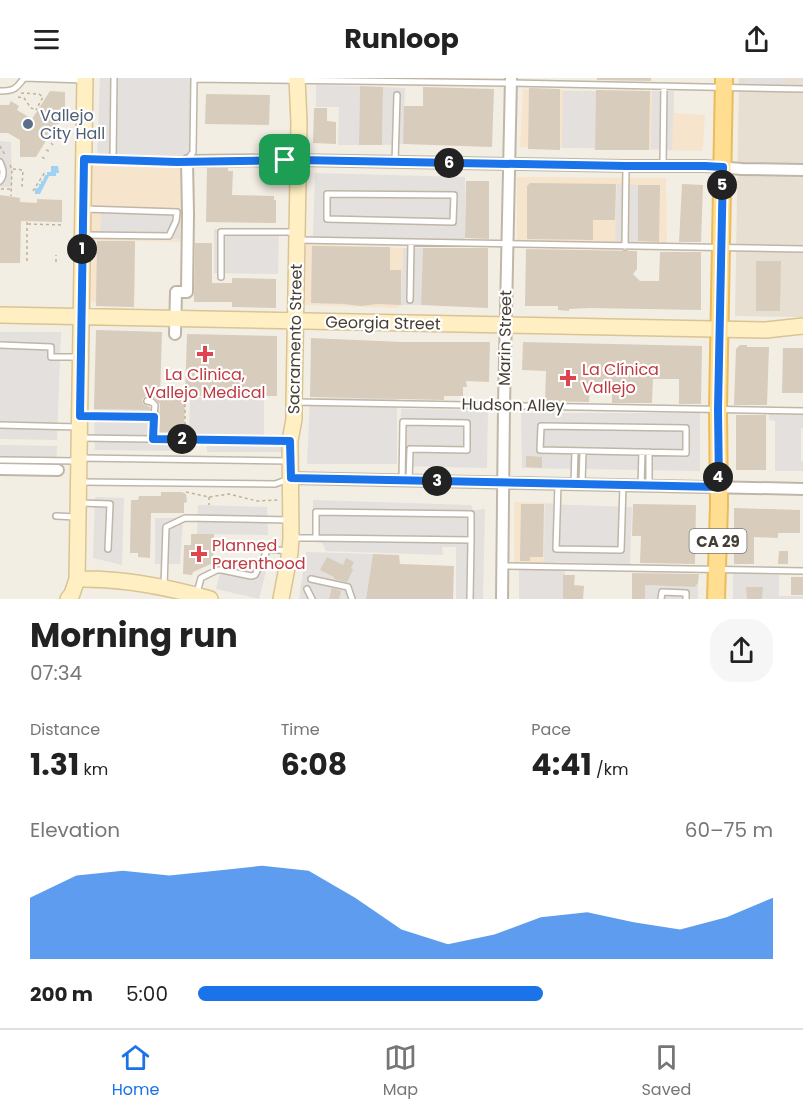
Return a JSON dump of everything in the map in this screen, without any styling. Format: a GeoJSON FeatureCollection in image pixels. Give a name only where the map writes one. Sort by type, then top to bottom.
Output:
{"type":"FeatureCollection","features":[{"type":"Feature","properties":{"kind":"main road"},"geometry":{"type":"LineString","coordinates":[[68,599],[77,579],[85,79]]}},
{"type":"Feature","properties":{"kind":"main road","name":"Sacramento Street"},"geometry":{"type":"LineString","coordinates":[[281,599],[290,545],[291,520],[290,441],[294,419],[299,122],[297,79]]}},
{"type":"Feature","properties":{"kind":"main road","name":"CA 29"},"geometry":{"type":"LineString","coordinates":[[716,599],[724,82]]}},
{"type":"Feature","properties":{"kind":"main road","name":"Georgia Street"},"geometry":{"type":"LineString","coordinates":[[0,315],[82,316],[175,326],[296,321],[720,328],[766,330],[803,335]]}},
{"type":"Feature","properties":{"kind":"main road","name":"Georgia Street"},"geometry":{"type":"LineString","coordinates":[[766,330],[803,326]]}},
{"type":"Feature","properties":{"kind":"main road"},"geometry":{"type":"LineString","coordinates":[[77,579],[103,579],[164,588],[203,597]]}},
{"type":"Feature","properties":{"kind":"street","name":"Marin Street"},"geometry":{"type":"LineString","coordinates":[[502,599],[511,80]]}},
{"type":"Feature","properties":{"kind":"street"},"geometry":{"type":"LineString","coordinates":[[175,326],[176,292],[187,292],[187,161],[297,160],[663,165],[803,170]]}},
{"type":"Feature","properties":{"kind":"street"},"geometry":{"type":"LineString","coordinates":[[0,469],[58,470]]}},
{"type":"Feature","properties":{"kind":"street"},"geometry":{"type":"LineString","coordinates":[[291,478],[803,489]]}},
{"type":"Feature","properties":{"kind":"lane"},"geometry":{"type":"LineString","coordinates":[[0,91],[12,91],[24,78],[85,79]]}},
{"type":"Feature","properties":{"kind":"lane"},"geometry":{"type":"LineString","coordinates":[[113,159],[114,78]]}},
{"type":"Feature","properties":{"kind":"lane"},"geometry":{"type":"LineString","coordinates":[[84,159],[187,161],[193,152],[194,79],[582,81],[664,86],[724,82],[803,89]]}},
{"type":"Feature","properties":{"kind":"lane"},"geometry":{"type":"LineString","coordinates":[[663,165],[664,86]]}},
{"type":"Feature","properties":{"kind":"lane"},"geometry":{"type":"LineString","coordinates":[[395,162],[397,95]]}},
{"type":"Feature","properties":{"kind":"lane"},"geometry":{"type":"LineString","coordinates":[[0,162],[3,169],[3,177],[0,181]]}},
{"type":"Feature","properties":{"kind":"lane"},"geometry":{"type":"LineString","coordinates":[[625,247],[626,166]]}},
{"type":"Feature","properties":{"kind":"lane"},"geometry":{"type":"LineString","coordinates":[[327,194],[381,194],[454,195],[453,222],[327,219],[327,194]]}},
{"type":"Feature","properties":{"kind":"lane"},"geometry":{"type":"LineString","coordinates":[[82,235],[169,236],[176,221],[177,212],[83,209]]}},
{"type":"Feature","properties":{"kind":"lane"},"geometry":{"type":"LineString","coordinates":[[221,277],[221,232],[411,243],[803,249]]}},
{"type":"Feature","properties":{"kind":"lane"},"geometry":{"type":"LineString","coordinates":[[410,300],[411,243]]}},
{"type":"Feature","properties":{"kind":"lane"},"geometry":{"type":"LineString","coordinates":[[0,345],[51,346],[51,357],[81,357]]}},
{"type":"Feature","properties":{"kind":"lane"},"geometry":{"type":"LineString","coordinates":[[147,401],[155,405],[153,439]]}},
{"type":"Feature","properties":{"kind":"lane","name":"Hudson Alley"},"geometry":{"type":"LineString","coordinates":[[294,402],[803,411]]}},
{"type":"Feature","properties":{"kind":"lane"},"geometry":{"type":"LineString","coordinates":[[79,427],[104,413],[154,417]]}},
{"type":"Feature","properties":{"kind":"lane"},"geometry":{"type":"LineString","coordinates":[[403,422],[467,423],[467,450],[410,449],[405,481],[403,422]]}},
{"type":"Feature","properties":{"kind":"lane"},"geometry":{"type":"LineString","coordinates":[[0,425],[79,427],[153,439],[290,441]]}},
{"type":"Feature","properties":{"kind":"lane"},"geometry":{"type":"LineString","coordinates":[[541,426],[686,428],[686,453],[575,451],[540,450],[541,426]]}},
{"type":"Feature","properties":{"kind":"lane"},"geometry":{"type":"LineString","coordinates":[[575,451],[578,484]]}},
{"type":"Feature","properties":{"kind":"lane"},"geometry":{"type":"LineString","coordinates":[[578,484],[583,451]]}},
{"type":"Feature","properties":{"kind":"lane"},"geometry":{"type":"LineString","coordinates":[[645,452],[645,485]]}},
{"type":"Feature","properties":{"kind":"lane"},"geometry":{"type":"LineString","coordinates":[[0,460],[290,461]]}},
{"type":"Feature","properties":{"kind":"lane"},"geometry":{"type":"LineString","coordinates":[[78,482],[275,484],[291,478]]}},
{"type":"Feature","properties":{"kind":"lane"},"geometry":{"type":"LineString","coordinates":[[558,484],[556,549],[621,550],[623,485]]}},
{"type":"Feature","properties":{"kind":"lane"},"geometry":{"type":"LineString","coordinates":[[56,516],[110,504],[108,549]]}},
{"type":"Feature","properties":{"kind":"lane"},"geometry":{"type":"LineString","coordinates":[[316,538],[316,512],[471,514],[470,599]]}},
{"type":"Feature","properties":{"kind":"lane"},"geometry":{"type":"LineString","coordinates":[[164,588],[166,527],[185,518],[291,520]]}},
{"type":"Feature","properties":{"kind":"lane"},"geometry":{"type":"LineString","coordinates":[[203,597],[201,578],[217,570],[255,575],[268,549],[316,538],[471,540]]}},
{"type":"Feature","properties":{"kind":"lane"},"geometry":{"type":"LineString","coordinates":[[503,566],[803,570]]}},
{"type":"Feature","properties":{"kind":"lane"},"geometry":{"type":"LineString","coordinates":[[311,579],[348,587],[352,599]]}},
{"type":"Feature","properties":{"kind":"lane"},"geometry":{"type":"LineString","coordinates":[[307,589],[312,599]]}},
{"type":"Feature","properties":{"kind":"lane"},"geometry":{"type":"LineString","coordinates":[[662,599],[662,592],[686,593],[686,599]]}},
{"type":"Feature","properties":{"kind":"path"},"geometry":{"type":"LineString","coordinates":[[17,96],[24,98],[31,108],[36,110],[43,97],[39,94],[20,93]]}},
{"type":"Feature","properties":{"kind":"path"},"geometry":{"type":"LineString","coordinates":[[54,129],[67,107]]}},
{"type":"Feature","properties":{"kind":"path"},"geometry":{"type":"LineString","coordinates":[[3,169],[23,170],[22,186],[25,186]]}},
{"type":"Feature","properties":{"kind":"path"},"geometry":{"type":"LineString","coordinates":[[33,191],[45,172]]}},
{"type":"Feature","properties":{"kind":"path"},"geometry":{"type":"LineString","coordinates":[[0,189],[12,189],[11,196]]}},
{"type":"Feature","properties":{"kind":"path"},"geometry":{"type":"LineString","coordinates":[[27,261],[27,223],[63,225]]}},
{"type":"Feature","properties":{"kind":"path"},"geometry":{"type":"LineString","coordinates":[[56,255],[56,261]]}},
{"type":"Feature","properties":{"kind":"path"},"geometry":{"type":"LineString","coordinates":[[184,398],[185,432]]}},
{"type":"Feature","properties":{"kind":"path"},"geometry":{"type":"LineString","coordinates":[[186,492],[209,497],[229,495],[257,501],[270,501]]}},
{"type":"Feature","properties":{"kind":"path"},"geometry":{"type":"LineString","coordinates":[[209,497],[209,505]]}},
{"type":"Feature","properties":{"kind":"shaded area"},"geometry":{"type":"Polygon","coordinates":[[[100,78],[256,78],[256,84],[194,79],[193,152],[187,161],[97,159],[100,78]]]}},
{"type":"Feature","properties":{"kind":"shaded area"},"geometry":{"type":"Polygon","coordinates":[[[739,78],[803,78],[803,317],[735,316],[739,78]]]}},
{"type":"Feature","properties":{"kind":"shaded area"},"geometry":{"type":"Polygon","coordinates":[[[744,78],[785,78],[785,84],[744,84],[744,78]]]}},
{"type":"Feature","properties":{"kind":"shaded area"},"geometry":{"type":"Polygon","coordinates":[[[316,85],[360,86],[359,145],[338,145],[339,107],[316,107],[316,85]]]}},
{"type":"Feature","properties":{"kind":"shaded area"},"geometry":{"type":"Polygon","coordinates":[[[383,87],[405,88],[403,144],[382,145],[383,87]]]}},
{"type":"Feature","properties":{"kind":"shaded area"},"geometry":{"type":"Polygon","coordinates":[[[523,89],[674,91],[674,113],[705,115],[703,147],[701,151],[520,147],[523,89]]]}},
{"type":"Feature","properties":{"kind":"shaded area"},"geometry":{"type":"Polygon","coordinates":[[[563,91],[596,91],[595,148],[562,148],[563,91]]]}},
{"type":"Feature","properties":{"kind":"shaded area"},"geometry":{"type":"Polygon","coordinates":[[[652,91],[674,91],[672,150],[651,149],[652,91]]]}},
{"type":"Feature","properties":{"kind":"shaded area"},"geometry":{"type":"Polygon","coordinates":[[[0,141],[11,142],[12,187],[0,187],[0,141]]]}},
{"type":"Feature","properties":{"kind":"shaded area"},"geometry":{"type":"Polygon","coordinates":[[[92,166],[180,168],[182,242],[135,241],[134,307],[96,306],[95,301],[91,302],[92,166]]]}},
{"type":"Feature","properties":{"kind":"shaded area"},"geometry":{"type":"Polygon","coordinates":[[[315,173],[465,177],[465,240],[313,237],[315,173]]]}},
{"type":"Feature","properties":{"kind":"shaded area"},"geometry":{"type":"Polygon","coordinates":[[[517,177],[666,178],[667,243],[517,241],[517,177]]]}},
{"type":"Feature","properties":{"kind":"shaded area"},"geometry":{"type":"Polygon","coordinates":[[[617,184],[638,185],[638,243],[615,243],[617,184]]]}},
{"type":"Feature","properties":{"kind":"shaded area"},"geometry":{"type":"Polygon","coordinates":[[[102,206],[180,208],[180,239],[100,235],[102,206]]]}},
{"type":"Feature","properties":{"kind":"shaded area"},"geometry":{"type":"Polygon","coordinates":[[[214,229],[279,229],[278,274],[214,273],[214,229]]]}},
{"type":"Feature","properties":{"kind":"shaded area"},"geometry":{"type":"Polygon","coordinates":[[[306,244],[403,248],[401,305],[397,308],[305,305],[306,244]]]}},
{"type":"Feature","properties":{"kind":"shaded area"},"geometry":{"type":"Polygon","coordinates":[[[403,248],[423,248],[421,305],[401,305],[403,248]]]}},
{"type":"Feature","properties":{"kind":"shaded area"},"geometry":{"type":"Polygon","coordinates":[[[0,332],[61,332],[57,440],[0,439],[0,332]]]}},
{"type":"Feature","properties":{"kind":"shaded area"},"geometry":{"type":"Polygon","coordinates":[[[190,397],[264,398],[264,435],[283,436],[283,452],[207,452],[207,443],[183,444],[183,451],[95,450],[94,409],[159,410],[160,432],[189,433],[190,397]]]}},
{"type":"Feature","properties":{"kind":"shaded area"},"geometry":{"type":"Polygon","coordinates":[[[310,398],[397,398],[397,464],[307,464],[310,398]]]}},
{"type":"Feature","properties":{"kind":"shaded area"},"geometry":{"type":"Polygon","coordinates":[[[401,409],[488,410],[487,468],[400,466],[401,409]]]}},
{"type":"Feature","properties":{"kind":"shaded area"},"geometry":{"type":"Polygon","coordinates":[[[521,413],[700,413],[700,471],[522,468],[521,413]]]}},
{"type":"Feature","properties":{"kind":"shaded area"},"geometry":{"type":"Polygon","coordinates":[[[769,414],[803,415],[801,461],[803,471],[775,471],[775,421],[769,420],[769,414]]]}},
{"type":"Feature","properties":{"kind":"shaded area"},"geometry":{"type":"Polygon","coordinates":[[[0,445],[57,446],[56,466],[0,465],[0,445]]]}},
{"type":"Feature","properties":{"kind":"shaded area"},"geometry":{"type":"Polygon","coordinates":[[[95,497],[124,498],[122,565],[93,558],[95,497]]]}},
{"type":"Feature","properties":{"kind":"shaded area"},"geometry":{"type":"Polygon","coordinates":[[[313,500],[471,505],[473,510],[484,508],[483,599],[456,599],[456,547],[442,547],[443,555],[326,551],[322,543],[312,542],[313,500]]]}},
{"type":"Feature","properties":{"kind":"shaded area"},"geometry":{"type":"Polygon","coordinates":[[[514,502],[555,503],[554,564],[514,562],[514,502]]]}},
{"type":"Feature","properties":{"kind":"shaded area"},"geometry":{"type":"Polygon","coordinates":[[[545,504],[632,507],[630,564],[544,562],[545,504]]]}},
{"type":"Feature","properties":{"kind":"shaded area"},"geometry":{"type":"Polygon","coordinates":[[[198,505],[267,507],[268,535],[197,534],[198,505]]]}},
{"type":"Feature","properties":{"kind":"shaded area"},"geometry":{"type":"Polygon","coordinates":[[[155,518],[183,518],[180,564],[155,564],[155,518]]]}},
{"type":"Feature","properties":{"kind":"shaded area"},"geometry":{"type":"Polygon","coordinates":[[[306,552],[373,554],[366,599],[299,599],[306,552]]]}},
{"type":"Feature","properties":{"kind":"shaded area"},"geometry":{"type":"Polygon","coordinates":[[[226,558],[267,567],[259,599],[216,589],[222,564],[226,558]]]}},
{"type":"Feature","properties":{"kind":"shaded area"},"geometry":{"type":"Polygon","coordinates":[[[519,570],[565,570],[564,599],[519,599],[519,570]]]}},
{"type":"Feature","properties":{"kind":"shaded area"},"geometry":{"type":"Polygon","coordinates":[[[733,573],[779,575],[779,596],[803,596],[803,599],[733,599],[733,573]]]}},
{"type":"Feature","properties":{"kind":"shaded area"},"geometry":{"type":"Polygon","coordinates":[[[698,583],[698,599],[645,599],[645,585],[695,587],[698,583]]]}},
{"type":"Feature","properties":{"kind":"water"},"geometry":{"type":"Polygon","coordinates":[[[51,166],[58,166],[59,173],[56,173],[56,176],[49,176],[40,194],[35,194],[35,189],[39,187],[47,172],[51,172],[51,166]]]}},
{"type":"Feature","properties":{"kind":"building"},"geometry":{"type":"Polygon","coordinates":[[[597,78],[651,78],[651,81],[597,80],[597,78]]]}},
{"type":"Feature","properties":{"kind":"building"},"geometry":{"type":"Polygon","coordinates":[[[360,86],[383,87],[382,145],[359,145],[360,86]]]}},
{"type":"Feature","properties":{"kind":"building"},"geometry":{"type":"Polygon","coordinates":[[[423,87],[494,89],[492,147],[403,144],[404,106],[423,106],[423,87]]]}},
{"type":"Feature","properties":{"kind":"building"},"geometry":{"type":"Polygon","coordinates":[[[529,88],[560,89],[560,150],[528,149],[529,88]]]}},
{"type":"Feature","properties":{"kind":"building"},"geometry":{"type":"Polygon","coordinates":[[[596,90],[650,91],[649,150],[595,150],[596,90]]]}},
{"type":"Feature","properties":{"kind":"building","name":"Vallejo City Hall"},"geometry":{"type":"Polygon","coordinates":[[[50,91],[65,92],[65,110],[36,157],[20,157],[20,140],[8,133],[0,133],[0,105],[9,105],[11,101],[19,106],[17,110],[32,119],[50,91]]]}},
{"type":"Feature","properties":{"kind":"building"},"geometry":{"type":"Polygon","coordinates":[[[206,94],[270,95],[269,125],[205,124],[206,94]]]}},
{"type":"Feature","properties":{"kind":"building"},"geometry":{"type":"Polygon","coordinates":[[[314,108],[327,108],[327,121],[336,122],[336,144],[313,143],[314,108]]]}},
{"type":"Feature","properties":{"kind":"building"},"geometry":{"type":"Polygon","coordinates":[[[207,168],[228,168],[228,171],[233,171],[232,195],[274,196],[276,223],[206,222],[207,168]]]}},
{"type":"Feature","properties":{"kind":"building"},"geometry":{"type":"Polygon","coordinates":[[[466,181],[489,181],[489,239],[465,238],[466,181]]]}},
{"type":"Feature","properties":{"kind":"building"},"geometry":{"type":"Polygon","coordinates":[[[530,183],[616,184],[615,220],[593,220],[593,240],[527,239],[527,186],[530,183]]]}},
{"type":"Feature","properties":{"kind":"building"},"geometry":{"type":"Polygon","coordinates":[[[682,184],[703,185],[701,242],[679,242],[682,184]]]}},
{"type":"Feature","properties":{"kind":"building"},"geometry":{"type":"Polygon","coordinates":[[[638,185],[660,185],[659,242],[638,241],[638,185]]]}},
{"type":"Feature","properties":{"kind":"building"},"geometry":{"type":"Polygon","coordinates":[[[0,195],[20,198],[20,202],[37,203],[37,199],[62,200],[62,222],[21,221],[20,263],[0,263],[0,195]]]}},
{"type":"Feature","properties":{"kind":"building"},"geometry":{"type":"Polygon","coordinates":[[[97,241],[135,241],[134,307],[96,306],[97,241]]]}},
{"type":"Feature","properties":{"kind":"building"},"geometry":{"type":"Polygon","coordinates":[[[195,243],[212,243],[212,283],[232,283],[232,278],[276,279],[276,308],[232,307],[232,302],[194,302],[195,243]]]}},
{"type":"Feature","properties":{"kind":"building"},"geometry":{"type":"Polygon","coordinates":[[[312,246],[390,247],[390,270],[401,270],[401,305],[361,306],[311,303],[312,246]]]}},
{"type":"Feature","properties":{"kind":"building"},"geometry":{"type":"Polygon","coordinates":[[[423,248],[488,248],[488,308],[421,305],[423,248]]]}},
{"type":"Feature","properties":{"kind":"building"},"geometry":{"type":"Polygon","coordinates":[[[526,249],[637,251],[637,269],[633,274],[640,281],[659,281],[660,252],[701,252],[701,310],[591,308],[569,309],[569,311],[558,310],[558,306],[525,306],[526,249]]]}},
{"type":"Feature","properties":{"kind":"building"},"geometry":{"type":"Polygon","coordinates":[[[756,261],[781,261],[780,311],[756,311],[756,261]]]}},
{"type":"Feature","properties":{"kind":"building"},"geometry":{"type":"Polygon","coordinates":[[[96,330],[162,332],[160,398],[185,398],[184,432],[159,432],[160,404],[153,397],[146,396],[142,399],[143,404],[150,407],[150,410],[94,409],[96,330]]]}},
{"type":"Feature","properties":{"kind":"building"},"geometry":{"type":"Polygon","coordinates":[[[187,334],[277,336],[277,396],[185,396],[187,334]]]}},
{"type":"Feature","properties":{"kind":"building"},"geometry":{"type":"Polygon","coordinates":[[[311,338],[401,342],[490,342],[489,382],[466,381],[467,387],[463,387],[463,396],[444,396],[444,400],[310,397],[311,338]]]}},
{"type":"Feature","properties":{"kind":"building"},"geometry":{"type":"Polygon","coordinates":[[[523,342],[702,346],[701,404],[679,404],[679,379],[653,379],[652,403],[612,403],[612,385],[590,384],[589,402],[545,401],[546,371],[522,370],[523,342]]]}},
{"type":"Feature","properties":{"kind":"building"},"geometry":{"type":"Polygon","coordinates":[[[740,345],[769,347],[767,405],[734,405],[736,349],[740,345]]]}},
{"type":"Feature","properties":{"kind":"building"},"geometry":{"type":"Polygon","coordinates":[[[783,348],[803,348],[803,393],[782,393],[783,348]]]}},
{"type":"Feature","properties":{"kind":"building"},"geometry":{"type":"Polygon","coordinates":[[[736,415],[766,415],[766,470],[736,470],[736,415]]]}},
{"type":"Feature","properties":{"kind":"building"},"geometry":{"type":"Polygon","coordinates":[[[526,456],[542,457],[542,468],[526,467],[526,456]]]}},
{"type":"Feature","properties":{"kind":"building"},"geometry":{"type":"Polygon","coordinates":[[[161,492],[186,494],[187,502],[184,503],[184,513],[151,513],[150,558],[138,557],[138,553],[130,553],[131,500],[138,500],[139,496],[161,496],[161,492]]]}},
{"type":"Feature","properties":{"kind":"building"},"geometry":{"type":"Polygon","coordinates":[[[521,504],[544,504],[543,557],[530,557],[530,561],[520,561],[521,504]]]}},
{"type":"Feature","properties":{"kind":"building"},"geometry":{"type":"Polygon","coordinates":[[[633,504],[696,505],[695,564],[640,563],[641,536],[632,536],[633,504]]]}},
{"type":"Feature","properties":{"kind":"building"},"geometry":{"type":"Polygon","coordinates":[[[734,508],[800,510],[800,533],[778,533],[778,538],[754,537],[754,564],[734,564],[734,508]]]}},
{"type":"Feature","properties":{"kind":"building","name":"Planned Parenthood"},"geometry":{"type":"Polygon","coordinates":[[[191,534],[214,534],[213,563],[193,572],[192,575],[183,574],[184,545],[191,545],[191,534]]]}},
{"type":"Feature","properties":{"kind":"building"},"geometry":{"type":"Polygon","coordinates":[[[779,551],[788,551],[788,564],[778,564],[779,551]]]}},
{"type":"Feature","properties":{"kind":"building"},"geometry":{"type":"Polygon","coordinates":[[[373,554],[399,555],[400,564],[454,566],[453,599],[366,599],[373,554]]]}},
{"type":"Feature","properties":{"kind":"building"},"geometry":{"type":"Polygon","coordinates":[[[327,557],[343,565],[346,558],[354,562],[347,582],[334,579],[320,570],[327,557]]]}},
{"type":"Feature","properties":{"kind":"building"},"geometry":{"type":"Polygon","coordinates":[[[632,573],[699,574],[695,587],[645,585],[645,599],[632,599],[632,573]]]}},
{"type":"Feature","properties":{"kind":"building"},"geometry":{"type":"Polygon","coordinates":[[[563,575],[575,575],[574,585],[584,586],[583,599],[563,599],[563,575]]]}},
{"type":"Feature","properties":{"kind":"building"},"geometry":{"type":"Polygon","coordinates":[[[791,577],[803,577],[803,595],[791,595],[791,577]]]}},
{"type":"Feature","properties":{"kind":"building"},"geometry":{"type":"Polygon","coordinates":[[[746,587],[763,587],[762,599],[747,599],[746,587]]]}},
{"type":"Feature","properties":{"kind":"building"},"geometry":{"type":"Polygon","coordinates":[[[332,588],[341,591],[339,599],[329,599],[332,588]]]}},
{"type":"Feature","properties":{"kind":"place","name":"Vallejo City Hall"},"geometry":{"type":"Point","coordinates":[28,124]}},
{"type":"Feature","properties":{"kind":"place","name":"La Clinica, Vallejo Medical"},"geometry":{"type":"Point","coordinates":[205,354]}},
{"type":"Feature","properties":{"kind":"place","name":"La Clínica Vallejo"},"geometry":{"type":"Point","coordinates":[568,378]}},
{"type":"Feature","properties":{"kind":"place","name":"Planned Parenthood"},"geometry":{"type":"Point","coordinates":[199,554]}},
{"type":"Feature","properties":{"kind":"route"},"geometry":{"type":"LineString","coordinates":[[84,159],[177,162],[285,160],[723,167],[717,470],[719,487],[291,478],[290,441],[153,439],[154,417],[80,416],[84,159]]}}]}
